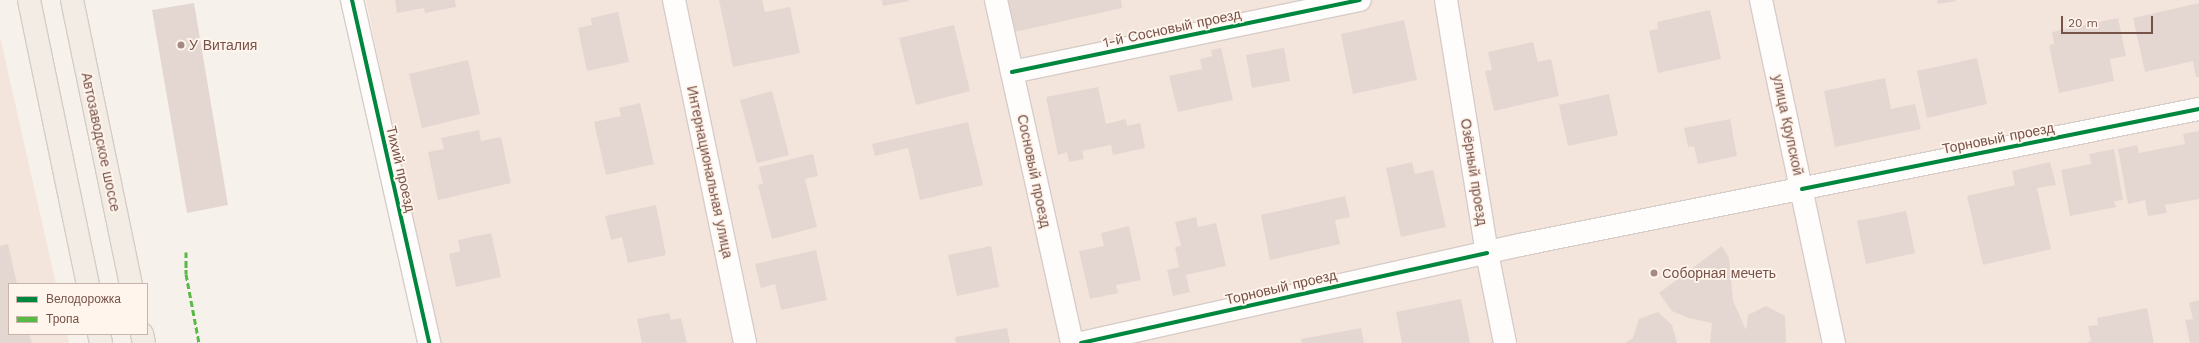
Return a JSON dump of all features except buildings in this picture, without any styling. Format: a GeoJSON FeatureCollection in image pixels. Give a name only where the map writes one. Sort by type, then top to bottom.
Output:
{"type":"FeatureCollection","features":[{"type":"Feature","properties":{"kind":"main road"},"geometry":{"type":"LineString","coordinates":[[28,0],[88,283]]}},
{"type":"Feature","properties":{"kind":"main road","name":"Автозаводское шоссе"},"geometry":{"type":"LineString","coordinates":[[72,0],[131,283]]}},
{"type":"Feature","properties":{"kind":"street","name":"Тихий проезд"},"geometry":{"type":"LineString","coordinates":[[352,0],[429,343]]}},
{"type":"Feature","properties":{"kind":"street","name":"Интернациональная улица"},"geometry":{"type":"LineString","coordinates":[[674,0],[745,343]]}},
{"type":"Feature","properties":{"kind":"street","name":"Сосновый проезд"},"geometry":{"type":"LineString","coordinates":[[996,0],[1072,343]]}},
{"type":"Feature","properties":{"kind":"street","name":"1-й Сосновый проезд"},"geometry":{"type":"LineString","coordinates":[[1012,72],[1360,0]]}},
{"type":"Feature","properties":{"kind":"street","name":"Озёрный проезд"},"geometry":{"type":"LineString","coordinates":[[1446,0],[1487,253],[1505,343]]}},
{"type":"Feature","properties":{"kind":"street","name":"улица Крупской"},"geometry":{"type":"LineString","coordinates":[[1761,0],[1834,343]]}},
{"type":"Feature","properties":{"kind":"street","name":"Торновый проезд"},"geometry":{"type":"LineString","coordinates":[[1081,343],[1487,253],[2199,109]]}},
{"type":"Feature","properties":{"kind":"shaded area"},"geometry":{"type":"Polygon","coordinates":[[[366,0],[2199,0],[2199,343],[437,343],[366,0]]]}},
{"type":"Feature","properties":{"kind":"shaded area"},"geometry":{"type":"Polygon","coordinates":[[[0,37],[56,283],[8,283],[8,335],[67,335],[69,343],[0,343],[0,37]]]}},
{"type":"Feature","properties":{"kind":"marked path"},"geometry":{"type":"LineString","coordinates":[[186,252],[186,274],[199,343]]}},
{"type":"Feature","properties":{"kind":"cycle path"},"geometry":{"type":"LineString","coordinates":[[352,0],[429,343]]}},
{"type":"Feature","properties":{"kind":"cycle path"},"geometry":{"type":"LineString","coordinates":[[1012,72],[1360,0]]}},
{"type":"Feature","properties":{"kind":"cycle path"},"geometry":{"type":"LineString","coordinates":[[1802,189],[2199,109]]}},
{"type":"Feature","properties":{"kind":"cycle path"},"geometry":{"type":"LineString","coordinates":[[1081,343],[1487,253]]}},
{"type":"Feature","properties":{"kind":"place","name":"У Виталия"},"geometry":{"type":"Point","coordinates":[181,45]}},
{"type":"Feature","properties":{"kind":"place","name":"Cоборная мечеть"},"geometry":{"type":"Point","coordinates":[1654,273]}}]}
